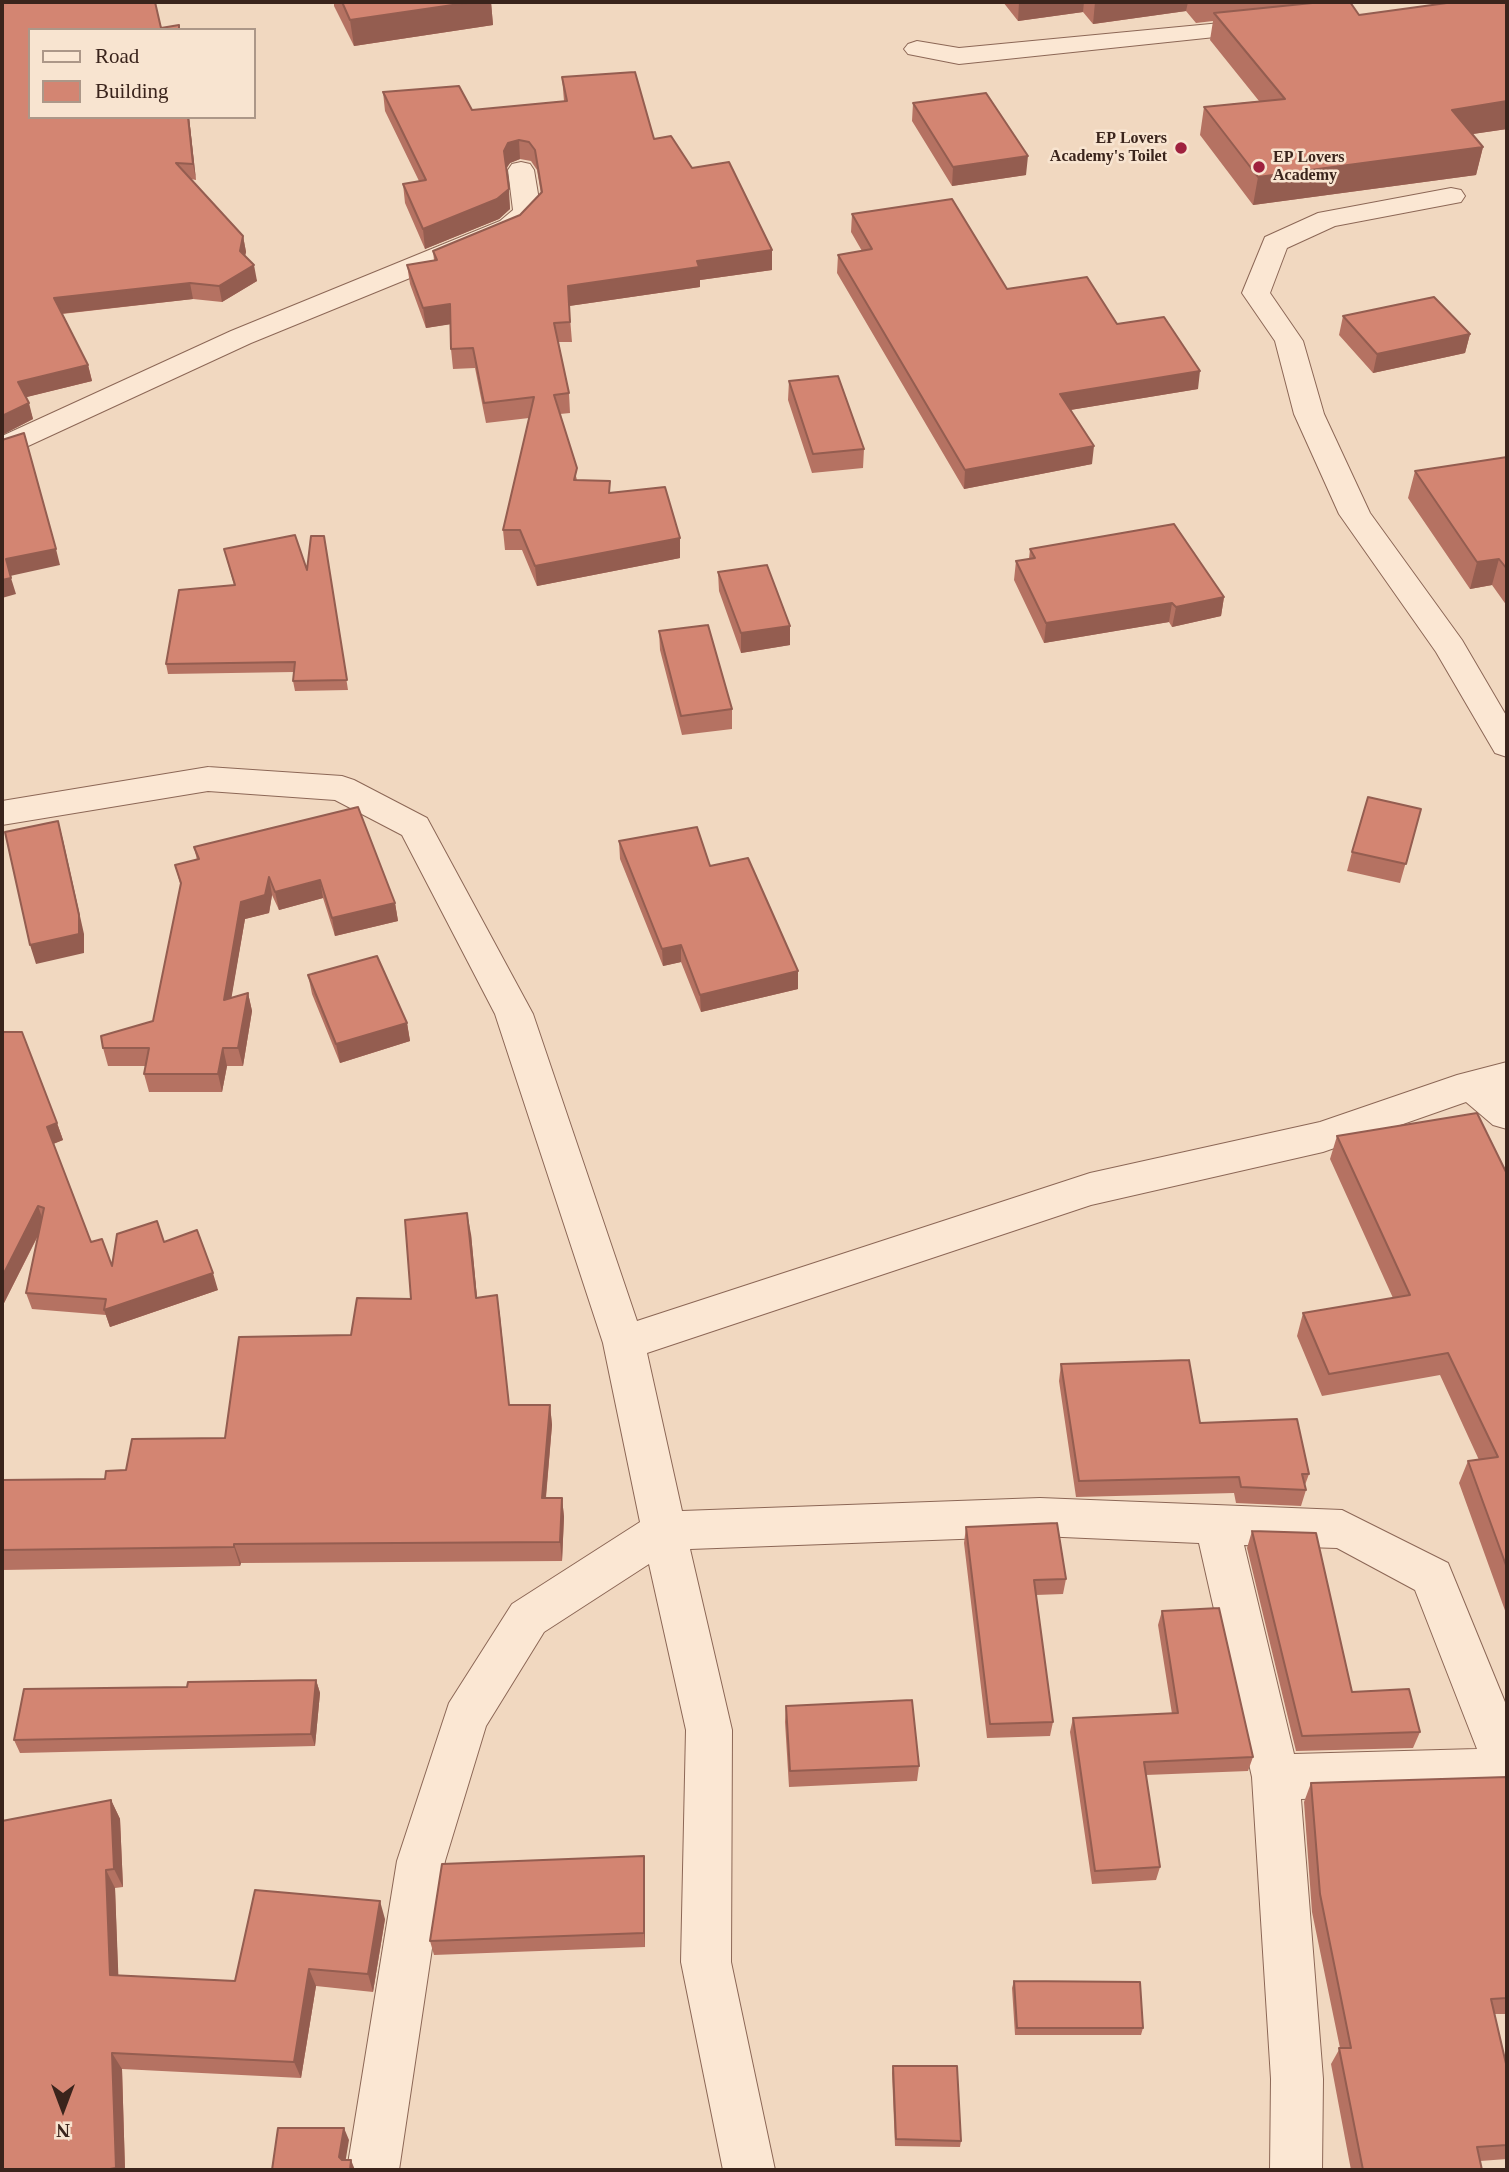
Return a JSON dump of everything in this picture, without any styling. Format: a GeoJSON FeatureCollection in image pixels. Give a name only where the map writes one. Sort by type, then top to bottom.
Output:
{"type":"FeatureCollection","features":[{"type":"Feature","properties":{"kind":"street"},"geometry":{"type":"LineString","coordinates":[[917,49],[959,55],[1291,23]]}},
{"type":"Feature","properties":{"kind":"street"},"geometry":{"type":"LineString","coordinates":[[2,447],[240,337],[510,227],[527,212],[522,170]]}},
{"type":"Feature","properties":{"kind":"street"},"geometry":{"type":"LineString","coordinates":[[1451,196],[1328,219],[1275,243],[1256,293],[1289,341],[1309,414],[1354,514],[1450,648],[1507,745]]}},
{"type":"Feature","properties":{"kind":"street"},"geometry":{"type":"LineString","coordinates":[[2,813],[208,779],[342,789],[415,827],[514,1014],[624,1343],[709,1730],[706,1962],[749,2170]]}},
{"type":"Feature","properties":{"kind":"street"},"geometry":{"type":"LineString","coordinates":[[624,1343],[1090,1189],[1323,1137],[1489,1081],[1507,1114]]}},
{"type":"Feature","properties":{"kind":"street"},"geometry":{"type":"LineString","coordinates":[[373,2170],[421,1861],[465,1718],[528,1618],[664,1531],[1040,1517],[1342,1529],[1432,1577],[1507,1765]]}},
{"type":"Feature","properties":{"kind":"street"},"geometry":{"type":"LineString","coordinates":[[1217,1523],[1276,1777],[1297,2079],[1296,2170]]}},
{"type":"Feature","properties":{"kind":"street"},"geometry":{"type":"LineString","coordinates":[[1276,1777],[1507,1770]]}},
{"type":"Feature","properties":{"kind":"building"},"geometry":{"type":"Polygon","coordinates":[[[2,2],[155,2],[161,28],[28,28],[28,119],[188,119],[193,164],[176,163],[243,236],[240,251],[254,265],[219,286],[190,283],[54,298],[88,365],[18,382],[29,403],[2,416],[2,2]]]}},
{"type":"Feature","properties":{"kind":"building"},"geometry":{"type":"Polygon","coordinates":[[[342,2],[473,2],[350,20],[342,2]]]}},
{"type":"Feature","properties":{"kind":"building"},"geometry":{"type":"Polygon","coordinates":[[[1322,2],[1350,2],[1359,15],[1454,2],[1507,2],[1507,101],[1452,110],[1483,147],[1258,177],[1204,107],[1285,99],[1214,13],[1322,2]]]}},
{"type":"Feature","properties":{"kind":"building"},"geometry":{"type":"Polygon","coordinates":[[[635,72],[654,139],[671,136],[692,168],[729,162],[772,250],[697,261],[699,267],[568,286],[570,322],[554,323],[569,393],[554,395],[577,468],[574,480],[610,481],[609,493],[665,487],[680,538],[535,566],[520,530],[503,530],[534,397],[484,403],[473,348],[451,349],[450,304],[423,308],[407,265],[437,260],[433,251],[520,215],[542,192],[535,150],[529,142],[519,140],[508,143],[504,151],[509,189],[497,199],[423,229],[403,184],[426,180],[383,92],[459,86],[472,110],[567,101],[562,77],[635,72]]]}},
{"type":"Feature","properties":{"kind":"building"},"geometry":{"type":"Polygon","coordinates":[[[986,93],[1028,156],[953,167],[913,103],[986,93]]]}},
{"type":"Feature","properties":{"kind":"building"},"geometry":{"type":"Polygon","coordinates":[[[952,199],[1007,289],[1087,277],[1117,324],[1164,317],[1200,371],[1060,394],[1094,446],[965,470],[838,255],[872,249],[852,214],[952,199]]]}},
{"type":"Feature","properties":{"kind":"building"},"geometry":{"type":"Polygon","coordinates":[[[1434,297],[1470,334],[1377,354],[1343,316],[1434,297]]]}},
{"type":"Feature","properties":{"kind":"building"},"geometry":{"type":"Polygon","coordinates":[[[838,376],[864,449],[813,454],[789,381],[838,376]]]}},
{"type":"Feature","properties":{"kind":"building"},"geometry":{"type":"Polygon","coordinates":[[[24,433],[56,549],[6,559],[11,578],[2,580],[2,440],[24,433]]]}},
{"type":"Feature","properties":{"kind":"building"},"geometry":{"type":"Polygon","coordinates":[[[1507,457],[1507,569],[1499,559],[1477,562],[1415,471],[1507,457]]]}},
{"type":"Feature","properties":{"kind":"building"},"geometry":{"type":"Polygon","coordinates":[[[1174,524],[1224,597],[1176,607],[1172,603],[1046,623],[1016,561],[1035,558],[1030,549],[1174,524]]]}},
{"type":"Feature","properties":{"kind":"building"},"geometry":{"type":"Polygon","coordinates":[[[295,535],[307,570],[311,536],[324,536],[347,680],[293,681],[295,662],[166,664],[179,590],[235,585],[224,549],[295,535]]]}},
{"type":"Feature","properties":{"kind":"building"},"geometry":{"type":"Polygon","coordinates":[[[767,565],[790,626],[741,633],[718,572],[767,565]]]}},
{"type":"Feature","properties":{"kind":"building"},"geometry":{"type":"Polygon","coordinates":[[[708,625],[732,709],[681,716],[659,631],[708,625]]]}},
{"type":"Feature","properties":{"kind":"building"},"geometry":{"type":"Polygon","coordinates":[[[1368,797],[1421,809],[1406,864],[1352,852],[1368,797]]]}},
{"type":"Feature","properties":{"kind":"building"},"geometry":{"type":"Polygon","coordinates":[[[358,807],[395,903],[332,918],[320,880],[275,892],[269,877],[265,895],[241,902],[224,1000],[248,993],[238,1048],[223,1048],[218,1074],[144,1074],[149,1048],[103,1048],[101,1036],[153,1021],[181,883],[175,865],[199,859],[194,847],[358,807]]]}},
{"type":"Feature","properties":{"kind":"building"},"geometry":{"type":"Polygon","coordinates":[[[58,821],[79,915],[79,934],[30,945],[5,832],[58,821]]]}},
{"type":"Feature","properties":{"kind":"building"},"geometry":{"type":"Polygon","coordinates":[[[697,827],[710,866],[748,858],[798,971],[700,995],[681,945],[662,949],[619,841],[697,827]]]}},
{"type":"Feature","properties":{"kind":"building"},"geometry":{"type":"Polygon","coordinates":[[[377,956],[407,1023],[336,1044],[308,975],[377,956]]]}},
{"type":"Feature","properties":{"kind":"building"},"geometry":{"type":"Polygon","coordinates":[[[4,1032],[22,1032],[57,1123],[47,1127],[91,1242],[102,1239],[112,1266],[117,1234],[157,1221],[164,1242],[197,1230],[213,1273],[104,1310],[106,1299],[26,1293],[44,1208],[38,1206],[2,1277],[4,1032]]]}},
{"type":"Feature","properties":{"kind":"building"},"geometry":{"type":"Polygon","coordinates":[[[1477,1113],[1507,1174],[1507,1568],[1468,1461],[1498,1457],[1448,1353],[1329,1374],[1303,1313],[1410,1295],[1337,1136],[1477,1113]]]}},
{"type":"Feature","properties":{"kind":"building"},"geometry":{"type":"Polygon","coordinates":[[[467,1213],[476,1298],[497,1295],[509,1405],[550,1405],[542,1498],[562,1498],[560,1542],[234,1544],[234,1547],[2,1550],[2,1480],[105,1479],[106,1471],[126,1470],[132,1439],[225,1438],[239,1337],[351,1335],[357,1298],[411,1299],[405,1220],[467,1213]]]}},
{"type":"Feature","properties":{"kind":"building"},"geometry":{"type":"Polygon","coordinates":[[[1189,1360],[1200,1423],[1297,1419],[1309,1474],[1302,1474],[1306,1490],[1241,1487],[1239,1477],[1079,1481],[1061,1364],[1189,1360]]]}},
{"type":"Feature","properties":{"kind":"building"},"geometry":{"type":"Polygon","coordinates":[[[1057,1523],[1066,1579],[1034,1580],[1053,1722],[990,1724],[966,1527],[1057,1523]]]}},
{"type":"Feature","properties":{"kind":"building"},"geometry":{"type":"Polygon","coordinates":[[[1252,1531],[1316,1533],[1352,1692],[1409,1689],[1420,1732],[1302,1736],[1252,1531]]]}},
{"type":"Feature","properties":{"kind":"building"},"geometry":{"type":"Polygon","coordinates":[[[1219,1608],[1253,1757],[1144,1762],[1160,1867],[1095,1871],[1073,1718],[1178,1713],[1162,1611],[1219,1608]]]}},
{"type":"Feature","properties":{"kind":"building"},"geometry":{"type":"Polygon","coordinates":[[[316,1680],[311,1734],[14,1740],[24,1689],[187,1687],[188,1682],[316,1680]]]}},
{"type":"Feature","properties":{"kind":"building"},"geometry":{"type":"Polygon","coordinates":[[[912,1700],[919,1766],[790,1771],[786,1706],[912,1700]]]}},
{"type":"Feature","properties":{"kind":"building"},"geometry":{"type":"Polygon","coordinates":[[[1507,1777],[1507,1998],[1491,1999],[1507,2068],[1507,2145],[1477,2147],[1482,2170],[1363,2170],[1339,2048],[1351,2048],[1320,1894],[1311,1783],[1507,1777]]]}},
{"type":"Feature","properties":{"kind":"building"},"geometry":{"type":"Polygon","coordinates":[[[111,1800],[114,1869],[106,1870],[110,1975],[235,1981],[255,1890],[380,1901],[368,1974],[309,1969],[294,2062],[112,2053],[116,2168],[2,2170],[2,1821],[111,1800]]]}},
{"type":"Feature","properties":{"kind":"building"},"geometry":{"type":"Polygon","coordinates":[[[644,1856],[644,1933],[430,1941],[442,1864],[644,1856]]]}},
{"type":"Feature","properties":{"kind":"building"},"geometry":{"type":"Polygon","coordinates":[[[1014,1981],[1140,1982],[1143,2028],[1017,2028],[1014,1981]]]}},
{"type":"Feature","properties":{"kind":"building"},"geometry":{"type":"Polygon","coordinates":[[[893,2066],[957,2066],[961,2141],[896,2139],[893,2066]]]}},
{"type":"Feature","properties":{"kind":"building"},"geometry":{"type":"Polygon","coordinates":[[[278,2128],[344,2128],[339,2157],[342,2160],[351,2160],[350,2170],[272,2170],[278,2128]]]}},
{"type":"Feature","properties":{"kind":"place","name":"EP Lovers Academy's Toilet"},"geometry":{"type":"Point","coordinates":[1181,148]}},
{"type":"Feature","properties":{"kind":"place","name":"EP Lovers Academy"},"geometry":{"type":"Point","coordinates":[1259,167]}}]}
